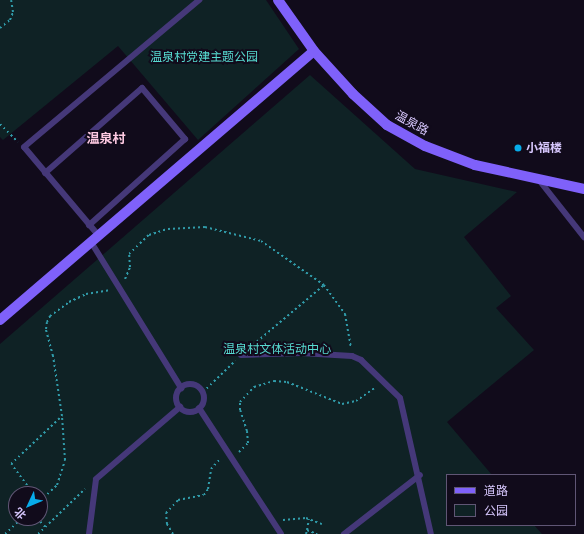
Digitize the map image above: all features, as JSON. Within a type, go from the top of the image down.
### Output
[{"type":"street","name":"温泉路","points":[[278,0],[314,51],[353,94],[388,125],[425,146],[475,165],[584,189]]},
{"type":"street","points":[[0,320],[314,51]]},
{"type":"lane","points":[[181,388],[120,286],[95,239],[89,224],[24,147],[199,0]]},
{"type":"lane","points":[[45,173],[142,88],[185,139],[89,224]]},
{"type":"lane","points":[[539,179],[584,237]]},
{"type":"lane","points":[[241,355],[301,353],[352,356],[361,360],[400,398],[420,475],[423,505],[431,534]]},
{"type":"lane","points":[[193,384],[203,392],[204,401],[199,408],[190,411],[180,407],[177,396],[181,388],[193,384]]},
{"type":"lane","points":[[89,534],[96,479],[180,407]]},
{"type":"lane","points":[[199,408],[281,534]]},
{"type":"lane","points":[[344,534],[420,475]]},
{"type":"path","points":[[0,28],[10,20],[13,12],[11,0]]},
{"type":"path","points":[[0,124],[24,147]]},
{"type":"path","points":[[48,493],[57,485],[65,460],[62,416],[53,356],[46,329],[47,322],[50,316],[69,302],[86,294],[108,292],[120,286],[130,267],[130,254],[149,235],[168,229],[205,227],[261,241],[324,285],[345,314],[352,356]]},
{"type":"path","points":[[203,392],[241,355],[324,285]]},
{"type":"path","points":[[174,534],[166,518],[166,513],[170,506],[178,500],[204,496],[208,489],[211,469],[248,443],[247,430],[240,410],[240,402],[254,387],[274,381],[287,382],[342,404],[366,395],[383,381]]},
{"type":"path","points":[[28,486],[11,464],[62,416]]},
{"type":"path","points":[[38,534],[96,479]]},
{"type":"path","points":[[274,523],[292,517],[309,519],[322,524]]},
{"type":"path","points":[[306,534],[309,519]]},
{"type":"path","points":[[5,534],[14,526]]},
{"type":"path","points":[[307,530],[317,534]]},
{"type":"green space","name":"温泉村党建主题公园","points":[[0,0],[266,0],[299,49],[198,140],[118,46],[3,140],[0,137]]},
{"type":"green space","name":"温泉村文体活动中心","points":[[310,75],[415,169],[517,192],[464,237],[511,296],[496,308],[534,350],[447,422],[491,474],[446,474],[446,526],[535,526],[542,534],[0,534],[0,344]]},
{"type":"place","name":"小福楼","points":[[518,148]]},
{"type":"district","name":"温泉村","points":[[106,138]]}]
